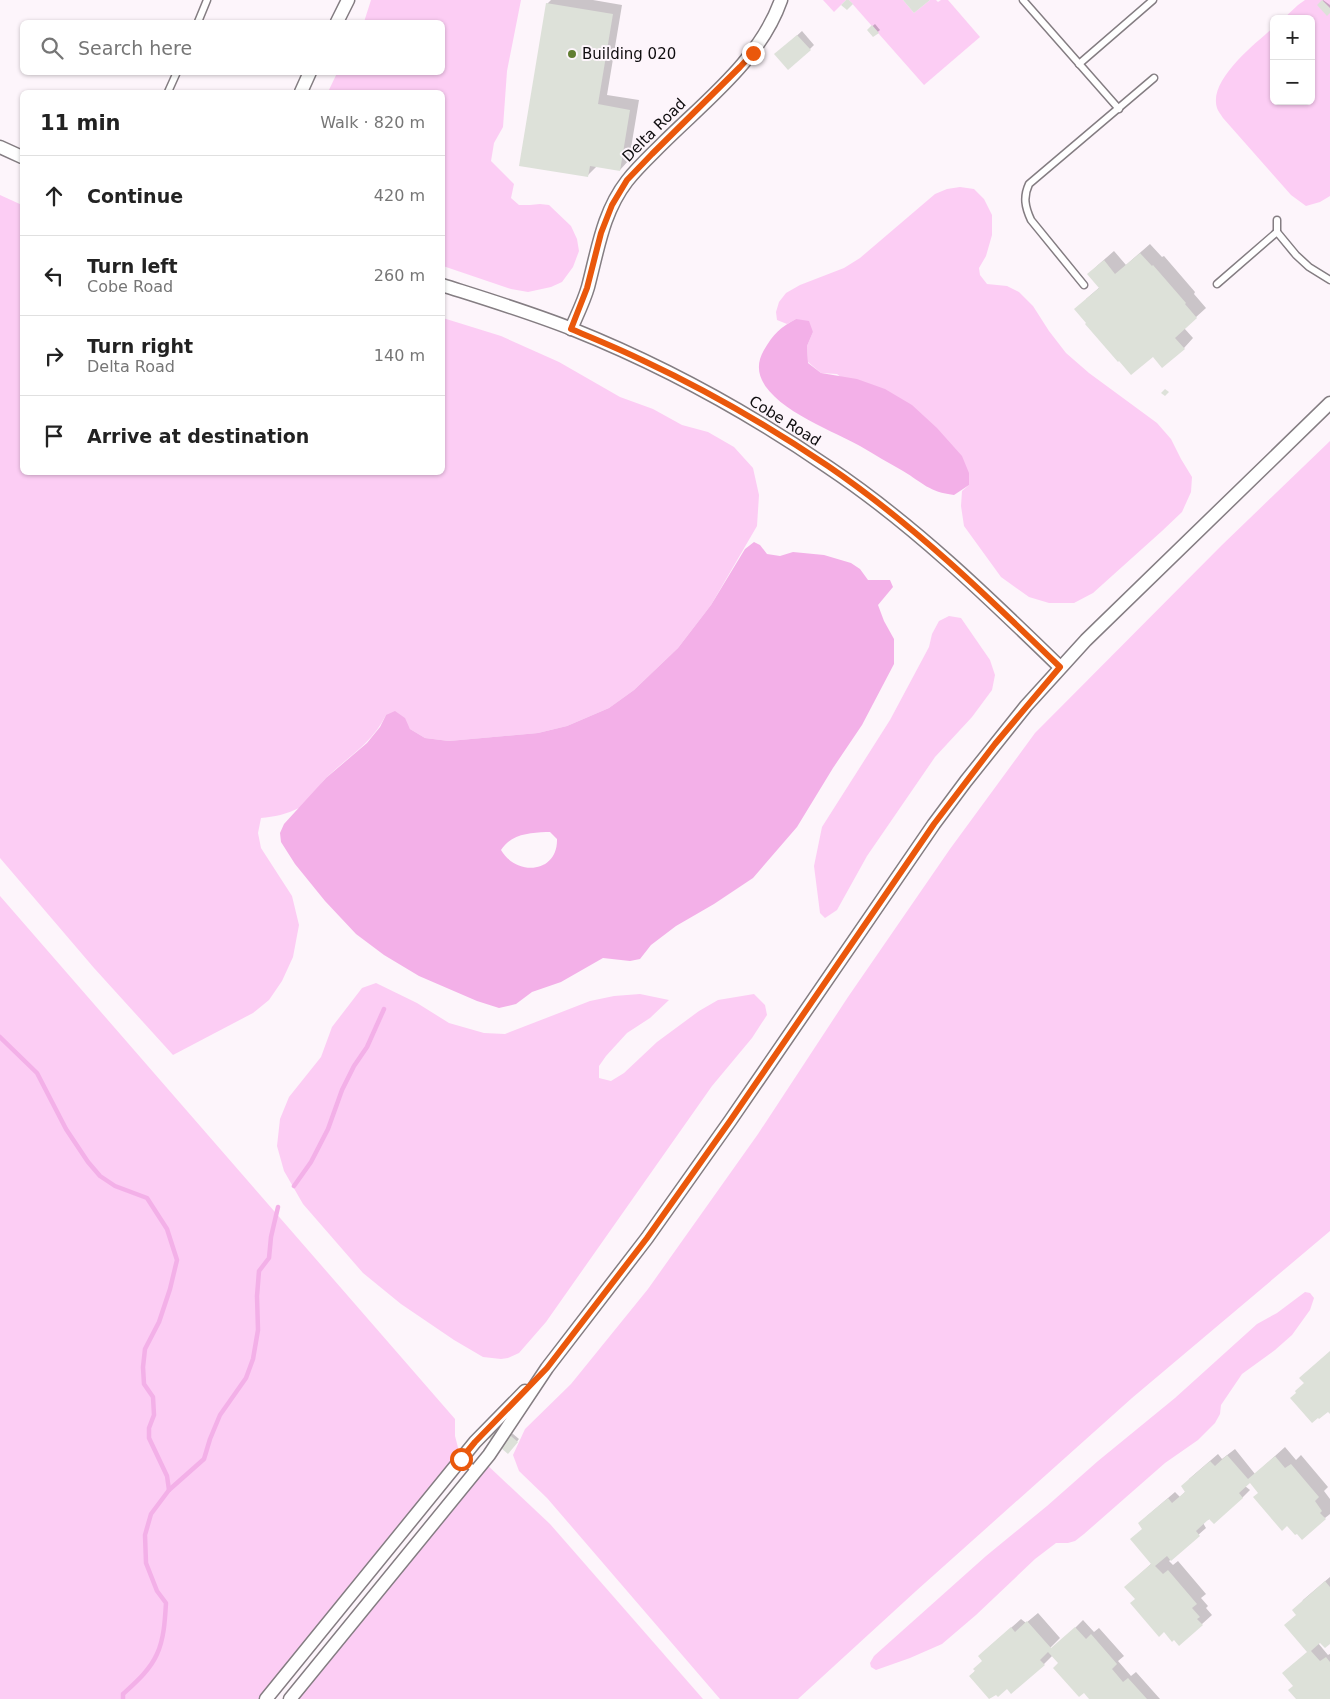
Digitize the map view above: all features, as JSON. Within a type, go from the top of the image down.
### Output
[{"type":"street","points":[[338,20],[348,0]]},
{"type":"street","name":"Delta Road","points":[[571,329],[587,288],[601,233],[612,205],[627,180],[753,53],[766,34],[781,0]]},
{"type":"street","points":[[302,90],[309,75]]},
{"type":"street","points":[[0,147],[20,156]]},
{"type":"street","name":"Cobe Road","points":[[445,286],[571,329],[644,361],[759,422],[829,467],[882,506],[942,555],[1060,667]]},
{"type":"street","points":[[290,1699],[489,1454],[547,1368],[653,1230],[940,817],[995,744],[1060,667],[1086,640],[1330,403]]},
{"type":"street","points":[[266,1699],[475,1442],[547,1368]]},
{"type":"lane","points":[[199,20],[207,0]]},
{"type":"lane","points":[[1023,0],[1119,109]]},
{"type":"lane","points":[[1079,64],[1153,0]]},
{"type":"lane","points":[[169,90],[176,75]]},
{"type":"lane","points":[[1084,285],[1031,220],[1026,210],[1025,192],[1029,184],[1154,78]]},
{"type":"lane","points":[[1277,220],[1277,232],[1296,255],[1330,280]]},
{"type":"lane","points":[[1217,284],[1277,232]]},
{"type":"lane","points":[[461,1459],[476,1471]]},
{"type":"shaded area","points":[[371,0],[521,0],[507,71],[503,127],[494,143],[491,161],[514,184],[511,198],[519,205],[549,205],[571,226],[577,239],[579,251],[573,267],[562,282],[551,287],[528,292],[511,289],[445,267],[445,90],[329,90],[336,75],[445,75],[445,20],[365,20]]},
{"type":"shaded area","points":[[823,0],[846,0],[834,12]]},
{"type":"shaded area","points":[[849,0],[903,0],[914,13],[930,0],[938,2],[948,0],[980,37],[924,85]]},
{"type":"shaded area","points":[[1305,0],[1330,0],[1330,196],[1320,202],[1306,206],[1291,195],[1223,118],[1217,108],[1216,97],[1226,74],[1246,52],[1270,31],[1270,105],[1315,105],[1315,15],[1287,15]]},
{"type":"shaded area","points":[[960,187],[974,189],[984,199],[992,215],[992,235],[986,256],[979,268],[980,275],[987,284],[1007,286],[1019,292],[1033,306],[1066,353],[1089,373],[1157,423],[1171,439],[1192,477],[1191,492],[1182,512],[1093,593],[1074,603],[1049,603],[1029,597],[1001,577],[964,526],[961,506],[962,491],[969,485],[837,374],[821,373],[808,362],[807,346],[813,332],[796,319],[787,324],[777,320],[776,312],[779,302],[786,293],[800,285],[844,268],[860,258],[935,194],[947,189]]},
{"type":"shaded area","points":[[0,195],[20,204],[20,475],[445,475],[445,319],[501,336],[559,362],[620,397],[653,409],[682,425],[708,432],[734,447],[753,468],[759,495],[757,526],[711,605],[678,648],[634,690],[609,708],[567,726],[538,733],[449,741],[425,738],[410,729],[404,718],[386,715],[366,743],[325,779],[303,805],[285,814],[261,818],[258,833],[261,848],[292,896],[299,925],[293,957],[282,981],[269,1000],[253,1013],[173,1055],[94,968],[0,858]]},
{"type":"shaded area","points":[[796,319],[809,321],[813,332],[807,346],[808,363],[821,373],[857,379],[885,389],[912,405],[937,428],[962,456],[969,473],[969,485],[954,495],[938,492],[860,446],[809,421],[774,397],[763,382],[759,367],[764,350],[774,335]]},
{"type":"shaded area","points":[[1330,441],[1330,1231],[1132,1398],[798,1699],[720,1699],[547,1498],[519,1471],[513,1455],[525,1429],[571,1384],[648,1289],[758,1134],[848,997],[950,849],[1035,733],[1222,545]]},
{"type":"shaded area","points":[[754,542],[760,545],[767,554],[780,556],[793,552],[824,555],[851,563],[860,569],[868,580],[890,580],[893,587],[878,605],[894,639],[894,664],[862,725],[797,827],[753,878],[676,926],[651,945],[640,959],[630,961],[603,958],[561,982],[532,992],[516,1004],[499,1008],[477,1001],[419,976],[384,955],[356,934],[325,901],[295,864],[281,842],[280,833],[284,824],[326,778],[367,743],[380,727],[386,715],[395,711],[405,718],[410,729],[425,738],[449,741],[538,733],[567,726],[609,708],[634,690],[678,648],[711,605],[745,549]],"holes":[[[550,832],[557,839],[556,850],[551,859],[544,865],[526,867],[517,864],[508,859],[501,850],[510,841],[521,835]]]},
{"type":"shaded area","points":[[949,616],[961,618],[990,660],[995,675],[992,690],[972,717],[935,757],[867,856],[837,910],[825,918],[820,913],[814,866],[822,827],[890,720],[929,647],[932,634],[939,621]]},
{"type":"shaded area","points":[[0,896],[455,1419],[455,1436],[461,1459],[266,1699],[0,1699]]},
{"type":"shaded area","points":[[376,983],[417,1003],[449,1023],[484,1033],[505,1034],[590,1001],[614,996],[640,994],[669,1000],[650,1018],[627,1033],[606,1056],[599,1066],[599,1078],[611,1081],[624,1073],[657,1042],[699,1011],[718,1000],[754,994],[765,1005],[767,1015],[752,1038],[712,1086],[546,1322],[519,1353],[508,1358],[483,1357],[454,1340],[401,1304],[363,1273],[303,1204],[284,1171],[277,1146],[280,1119],[289,1097],[321,1057],[332,1027],[362,988]]},
{"type":"shaded area","points":[[1305,1292],[1310,1293],[1314,1298],[1310,1310],[1292,1335],[1242,1374],[1221,1405],[1220,1414],[1215,1423],[1198,1440],[1165,1463],[1075,1541],[1056,1543],[1035,1559],[976,1615],[942,1644],[876,1670],[871,1667],[870,1663],[874,1656],[986,1556],[1175,1398],[1257,1324],[1277,1313]]},
{"type":"shaded area","points":[[483,1461],[550,1524],[703,1699],[290,1699]]},
{"type":"building","points":[[846,0],[853,4],[847,10],[841,5]]},
{"type":"building","points":[[903,0],[930,0],[914,13]]},
{"type":"building","points":[[1322,0],[1330,8],[1330,13],[1327,16],[1317,5]]},
{"type":"building","name":"Building 020","points":[[546,3],[613,14],[598,104],[630,110],[620,171],[590,166],[588,177],[519,166]]},
{"type":"building","points":[[872,25],[879,33],[873,37],[867,30]]},
{"type":"building","points":[[797,35],[811,50],[788,70],[774,54]]},
{"type":"building","points":[[1140,253],[1153,265],[1197,318],[1175,338],[1185,349],[1162,368],[1153,357],[1131,375],[1074,309],[1099,288],[1087,274],[1104,260],[1115,274]]},
{"type":"building","points":[[1165,389],[1169,392],[1165,396],[1161,393]]},
{"type":"building","points":[[1330,1351],[1330,1414],[1328,1412],[1312,1423],[1290,1398],[1304,1383],[1299,1378]]},
{"type":"building","points":[[497,1424],[518,1442],[508,1454],[487,1436]]},
{"type":"building","points":[[1227,1455],[1248,1479],[1275,1456],[1285,1468],[1291,1464],[1319,1497],[1315,1501],[1322,1511],[1320,1513],[1326,1519],[1302,1540],[1287,1526],[1282,1531],[1253,1497],[1258,1493],[1250,1483],[1239,1493],[1243,1498],[1214,1524],[1209,1519],[1196,1531],[1200,1536],[1171,1561],[1167,1556],[1155,1566],[1163,1574],[1168,1570],[1197,1604],[1192,1608],[1200,1617],[1197,1619],[1203,1625],[1179,1646],[1174,1640],[1172,1642],[1164,1632],[1159,1637],[1130,1603],[1135,1599],[1124,1587],[1151,1564],[1130,1539],[1142,1529],[1138,1523],[1168,1498],[1172,1503],[1185,1492],[1181,1486],[1210,1461],[1215,1466]]},
{"type":"building","points":[[1325,1581],[1330,1587],[1330,1644],[1325,1648],[1320,1643],[1311,1651],[1320,1661],[1326,1657],[1330,1662],[1330,1699],[1296,1699],[1288,1690],[1293,1686],[1282,1673],[1307,1652],[1284,1625],[1296,1615],[1292,1610]]},
{"type":"building","points":[[1027,1621],[1051,1648],[1075,1627],[1086,1639],[1091,1634],[1117,1664],[1112,1669],[1123,1682],[1128,1678],[1147,1699],[1089,1699],[1084,1693],[1079,1697],[1053,1668],[1058,1663],[1048,1652],[1040,1660],[1045,1665],[1011,1694],[1007,1689],[998,1697],[996,1695],[989,1699],[969,1676],[975,1671],[973,1669],[982,1661],[978,1656],[1011,1627],[1015,1632]]},
{"type":"waterway","points":[[294,1186],[311,1162],[328,1129],[342,1090],[354,1066],[367,1047],[384,1009]]},
{"type":"waterway","points":[[0,1037],[37,1073],[66,1129],[88,1162],[100,1176],[115,1186],[147,1198],[167,1229],[177,1260],[159,1322],[145,1349],[143,1367],[144,1384],[153,1397],[154,1415],[149,1428],[149,1438],[167,1476],[169,1490]]},
{"type":"waterway","points":[[123,1699],[123,1694],[142,1676],[154,1660],[164,1629],[166,1603],[157,1591],[146,1563],[145,1535],[151,1514],[169,1490],[204,1459],[220,1415],[246,1378],[253,1359],[258,1330],[257,1296],[259,1271],[269,1258],[271,1237],[278,1207]]},
{"type":"place","name":"Building 020","points":[[572,54]]},
{"type":"route","points":[[461,1459],[475,1442],[547,1368],[647,1238],[730,1121],[934,824],[995,744],[1060,667],[998,606],[942,555],[882,506],[829,467],[759,422],[696,387],[644,361],[571,329],[587,288],[601,233],[612,205],[627,180],[753,53]]}]
